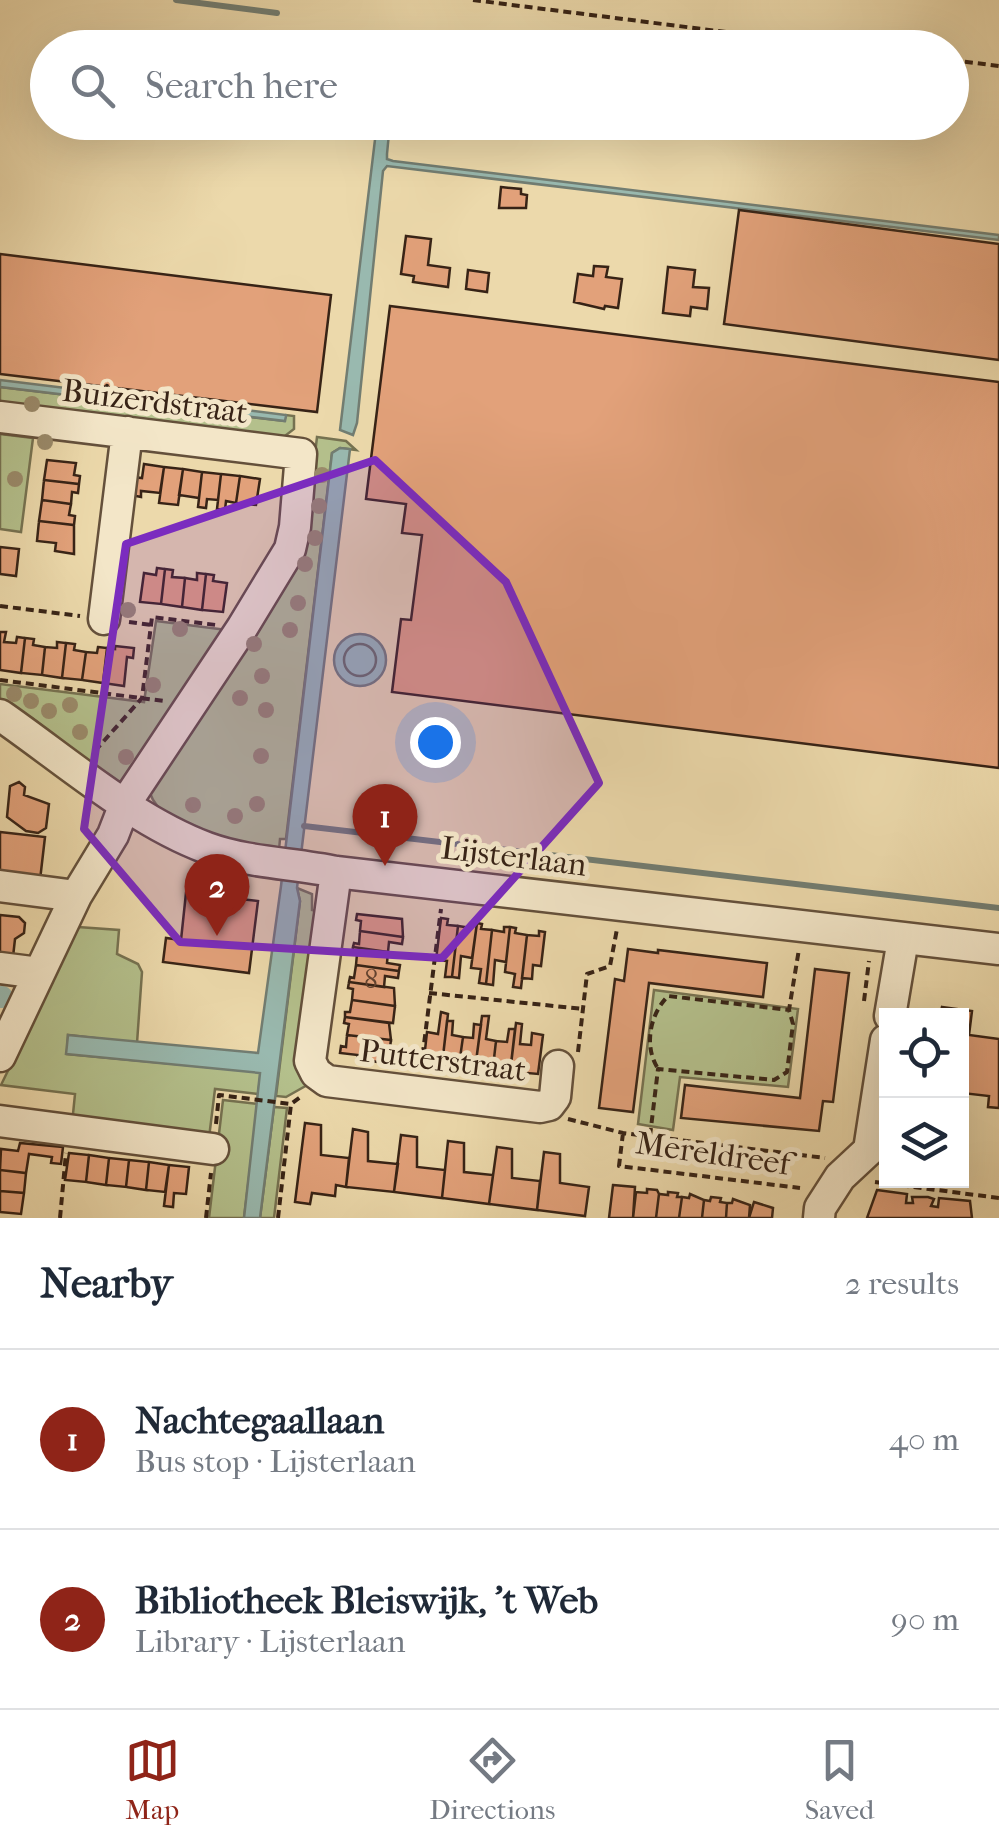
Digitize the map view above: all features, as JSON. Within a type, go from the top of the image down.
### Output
[{"type":"street","name":"Buizerdstraat","points":[[0,417],[301,454],[290,549],[242,628]]},
{"type":"street","points":[[104,619],[127,432]]},
{"type":"street","points":[[0,1056],[124,804],[242,628]]},
{"type":"street","name":"Lijsterlaan","points":[[0,715],[124,804],[165,830],[210,849],[307,867],[999,949]]},
{"type":"street","name":"Putterstraat","points":[[307,867],[310,1061],[316,1073],[328,1082],[540,1107],[549,1105],[567,1065]]},
{"type":"street","points":[[0,886],[76,896]]},
{"type":"street","points":[[891,1008],[902,939]]},
{"type":"street","points":[[0,968],[39,973]]},
{"type":"street","points":[[837,1187],[869,1150],[879,1085]]},
{"type":"street","points":[[0,1121],[213,1149]]},
{"type":"path","points":[[473,0],[710,30]]},
{"type":"path","points":[[969,62],[999,66]]},
{"type":"path","points":[[0,606],[152,625]]},
{"type":"path","points":[[79,769],[142,698],[152,618],[242,628]]},
{"type":"path","points":[[0,680],[192,705]]},
{"type":"path","points":[[418,1093],[444,884]]},
{"type":"path","points":[[567,1065],[588,974],[610,966],[622,904]]},
{"type":"path","points":[[658,1068],[774,1080],[787,1072],[793,1024],[789,1010],[802,926]]},
{"type":"path","points":[[429,993],[583,1009]]},
{"type":"path","points":[[650,1136],[658,1068],[649,1054],[654,1010],[668,996],[789,1010]]},
{"type":"path","points":[[254,1099],[291,1104],[314,1088]]},
{"type":"path","points":[[278,1218],[291,1104]]},
{"type":"path","name":"Mereldreef","points":[[549,1105],[562,1117],[624,1134],[650,1136],[837,1187]]},
{"type":"path","points":[[60,1218],[68,1130]]},
{"type":"path","name":"Mereldreef","points":[[624,1134],[619,1166],[837,1187]]},
{"type":"path","points":[[837,1187],[999,1198]]},
{"type":"highlighted area","points":[[375,460],[506,582],[599,783],[442,958],[180,942],[84,829],[126,544]]},
{"type":"green space","points":[[0,387],[284,421],[286,415],[294,416],[294,429],[281,439],[0,408]]},
{"type":"green space","points":[[0,434],[33,438],[21,532],[0,529]]},
{"type":"green space","points":[[317,437],[346,441],[356,450],[340,448],[332,453],[286,839],[280,839],[279,850],[223,839],[183,825],[154,802],[148,786],[306,530]]},
{"type":"green space","points":[[156,621],[227,630],[123,781],[114,782],[32,718],[0,700],[0,684],[144,702]]},
{"type":"green space","points":[[297,888],[312,894],[312,910],[321,912],[309,1084],[286,1097],[276,1096],[300,901]]},
{"type":"green space","points":[[78,927],[119,930],[117,954],[138,964],[142,972],[137,1043],[68,1035],[67,1054],[261,1072],[258,1094],[215,1089],[208,1146],[72,1124],[75,1094],[1,1085]]},
{"type":"green space","points":[[654,990],[798,1009],[788,1087],[680,1077],[673,1130],[638,1124]]},
{"type":"green space","points":[[223,1100],[258,1104],[244,1218],[209,1218]]},
{"type":"green space","points":[[274,1107],[287,1108],[274,1218],[260,1218]]},
{"type":"water","points":[[375,140],[389,140],[387,159],[393,161],[999,235],[999,240],[387,166],[383,171],[357,423],[353,435],[340,430]]},
{"type":"water","points":[[0,380],[286,416],[285,421],[0,387]]},
{"type":"water","points":[[340,448],[350,449],[297,888],[300,901],[260,1218],[244,1218],[260,1073],[66,1054],[68,1035],[258,1053],[332,453]]},
{"type":"water","points":[[360,634],[378,642],[386,660],[378,678],[360,686],[342,678],[334,660],[342,642]]},
{"type":"building","points":[[501,187],[521,189],[521,194],[527,195],[526,208],[499,208]]},
{"type":"building","points":[[739,210],[999,244],[999,360],[724,324]]},
{"type":"building","points":[[406,236],[431,239],[428,265],[450,268],[448,287],[413,282],[414,276],[401,274]]},
{"type":"building","points":[[0,254],[331,295],[317,412],[0,374]]},
{"type":"building","points":[[594,266],[608,267],[606,277],[622,279],[618,308],[574,302],[578,274],[593,276]]},
{"type":"building","points":[[668,267],[695,270],[693,287],[709,288],[707,309],[691,307],[690,316],[663,313]]},
{"type":"building","points":[[468,270],[489,273],[487,292],[466,289]]},
{"type":"building","points":[[390,306],[999,382],[999,768],[392,692],[401,619],[411,620],[422,535],[402,533],[406,504],[366,499]]},
{"type":"building","points":[[47,460],[76,463],[74,475],[80,476],[79,484],[44,480]]},
{"type":"building","points":[[144,464],[164,467],[160,493],[141,491],[141,497],[131,495],[133,477],[142,478]]},
{"type":"building","points":[[164,467],[183,469],[178,505],[159,503]]},
{"type":"building","points":[[183,469],[202,472],[199,498],[179,495]]},
{"type":"building","points":[[202,472],[221,474],[218,500],[207,499],[206,508],[198,507]]},
{"type":"building","points":[[221,474],[240,476],[236,503],[226,501],[225,510],[217,509]]},
{"type":"building","points":[[240,476],[260,479],[256,505],[236,503]]},
{"type":"building","points":[[44,480],[79,484],[78,493],[72,492],[71,504],[42,500]]},
{"type":"building","points":[[42,500],[71,504],[69,515],[75,516],[74,525],[39,521]]},
{"type":"building","points":[[39,521],[74,525],[74,554],[55,551],[56,543],[37,541]]},
{"type":"building","points":[[0,547],[19,549],[16,576],[0,574]]},
{"type":"building","points":[[157,568],[165,569],[161,604],[140,602],[144,573],[156,575]]},
{"type":"building","points":[[165,569],[173,570],[172,577],[185,578],[182,607],[161,604]]},
{"type":"building","points":[[197,573],[206,574],[202,610],[182,607],[185,578],[197,580]]},
{"type":"building","points":[[206,574],[214,575],[213,581],[227,583],[223,612],[202,610]]},
{"type":"building","points":[[0,632],[6,632],[4,642],[16,643],[17,637],[25,638],[21,673],[0,670]]},
{"type":"building","points":[[25,638],[34,639],[33,645],[45,647],[42,675],[21,673]]},
{"type":"building","points":[[57,642],[66,643],[62,678],[42,675],[45,647],[57,648]]},
{"type":"building","points":[[66,643],[75,644],[74,650],[86,652],[82,680],[62,678]]},
{"type":"building","points":[[98,647],[107,648],[103,683],[82,680],[86,652],[97,653]]},
{"type":"building","points":[[107,648],[134,648],[133,658],[127,657],[124,686],[103,683]]},
{"type":"building","points":[[19,782],[25,787],[24,795],[49,804],[46,828],[38,833],[26,831],[7,817],[10,786]]},
{"type":"building","points":[[0,832],[45,837],[40,880],[0,875]]},
{"type":"building","points":[[186,893],[258,901],[249,973],[163,962],[166,938],[181,940]]},
{"type":"building","points":[[357,914],[402,919],[403,937],[360,931]]},
{"type":"building","points":[[0,915],[19,917],[25,923],[24,933],[15,939],[13,957],[0,955]]},
{"type":"building","points":[[441,918],[448,919],[447,925],[458,926],[452,977],[445,977],[447,961],[436,960]]},
{"type":"building","points":[[471,923],[477,923],[472,958],[461,956],[459,978],[452,977],[458,926],[471,928]]},
{"type":"building","points":[[477,923],[482,924],[481,929],[492,930],[486,984],[479,983],[481,969],[471,968]]},
{"type":"building","points":[[504,927],[510,927],[506,962],[495,960],[493,985],[486,984],[492,930],[504,932]]},
{"type":"building","points":[[510,927],[516,928],[515,933],[527,935],[521,988],[513,987],[515,974],[505,972]]},
{"type":"building","points":[[360,931],[403,937],[402,944],[389,942],[388,952],[353,947],[354,943],[359,944]]},
{"type":"building","points":[[539,931],[545,932],[541,966],[533,965],[532,979],[522,978],[527,935],[539,936]]},
{"type":"building","points":[[353,947],[388,952],[387,963],[400,965],[399,971],[356,965]]},
{"type":"building","points":[[628,949],[767,963],[763,997],[649,983],[633,1112],[599,1108],[615,979],[624,981]]},
{"type":"building","points":[[356,965],[399,971],[398,978],[385,976],[384,987],[349,982],[350,977],[354,978]]},
{"type":"building","points":[[815,969],[849,973],[833,1102],[823,1101],[819,1131],[681,1118],[685,1085],[800,1098]]},
{"type":"building","points":[[349,982],[394,988],[395,1006],[352,1000]]},
{"type":"building","points":[[352,1000],[395,1006],[393,1023],[345,1017]]},
{"type":"building","points":[[441,1012],[448,1014],[442,1065],[430,1063],[429,1068],[423,1068],[427,1032],[438,1034]]},
{"type":"building","points":[[482,1016],[489,1016],[486,1039],[496,1041],[492,1076],[486,1075],[487,1070],[475,1069]]},
{"type":"building","points":[[345,1017],[389,1023],[391,1040],[347,1035],[349,1024],[344,1023]]},
{"type":"building","points":[[447,1021],[453,1021],[452,1035],[463,1037],[458,1072],[453,1072],[454,1066],[442,1065]]},
{"type":"building","points":[[516,1023],[522,1024],[520,1044],[531,1045],[532,1033],[543,1035],[538,1074],[528,1073],[527,1080],[510,1073]]},
{"type":"building","points":[[474,1024],[481,1025],[475,1069],[458,1072],[463,1037],[473,1038]]},
{"type":"building","points":[[509,1029],[515,1029],[510,1073],[492,1076],[496,1041],[507,1042]]},
{"type":"building","points":[[347,1035],[391,1040],[390,1047],[386,1047],[385,1063],[340,1053],[341,1046],[346,1047]]},
{"type":"building","points":[[969,1035],[999,1039],[999,1108],[988,1107],[989,1096],[969,1094]]},
{"type":"building","points":[[305,1123],[321,1125],[321,1155],[349,1158],[346,1187],[336,1185],[335,1196],[312,1193],[310,1204],[295,1202]]},
{"type":"building","points":[[353,1129],[368,1132],[368,1161],[398,1164],[394,1192],[346,1187]]},
{"type":"building","points":[[401,1135],[417,1137],[417,1167],[445,1170],[442,1198],[394,1192]]},
{"type":"building","points":[[448,1141],[464,1143],[464,1172],[493,1175],[489,1204],[442,1198]]},
{"type":"building","points":[[20,1143],[63,1147],[61,1164],[51,1163],[52,1157],[29,1154],[26,1173],[0,1170],[1,1149],[18,1151]]},
{"type":"building","points":[[497,1147],[512,1149],[512,1178],[540,1181],[537,1210],[489,1204]]},
{"type":"building","points":[[544,1152],[560,1154],[560,1183],[589,1187],[585,1216],[537,1210]]},
{"type":"building","points":[[69,1153],[89,1155],[86,1182],[65,1180]]},
{"type":"building","points":[[89,1155],[109,1158],[106,1185],[86,1182]]},
{"type":"building","points":[[109,1158],[129,1160],[126,1187],[106,1185]]},
{"type":"building","points":[[129,1160],[149,1162],[146,1190],[126,1187]]},
{"type":"building","points":[[149,1162],[169,1165],[165,1192],[146,1190]]},
{"type":"building","points":[[169,1165],[189,1167],[186,1194],[174,1193],[173,1207],[164,1206]]},
{"type":"building","points":[[0,1170],[26,1173],[24,1193],[0,1191]]},
{"type":"building","points":[[613,1185],[635,1187],[633,1218],[609,1218]]},
{"type":"building","points":[[647,1189],[659,1194],[656,1218],[633,1218],[636,1192],[647,1193]]},
{"type":"building","points":[[877,1190],[907,1194],[906,1203],[913,1203],[912,1197],[928,1197],[934,1199],[931,1206],[938,1207],[939,1198],[970,1201],[972,1218],[867,1218]]},
{"type":"building","points":[[0,1191],[24,1193],[21,1214],[0,1212]]},
{"type":"building","points":[[668,1192],[682,1197],[679,1218],[656,1218],[659,1194]]},
{"type":"building","points":[[690,1194],[704,1200],[702,1218],[679,1218],[682,1197],[689,1198]]},
{"type":"building","points":[[711,1197],[727,1203],[726,1218],[702,1218],[704,1200],[710,1201]]},
{"type":"building","points":[[733,1199],[750,1205],[749,1218],[726,1218],[727,1203]]},
{"type":"building","points":[[754,1202],[773,1208],[772,1218],[749,1218]]},
{"type":"waterway","points":[[176,0],[277,13]]},
{"type":"waterway","points":[[304,826],[999,908]]},
{"type":"place","name":"Nachtegaallaan","points":[[385,866]]},
{"type":"place","name":"Bibliotheek Bleiswijk, 't Web","points":[[217,936]]}]
